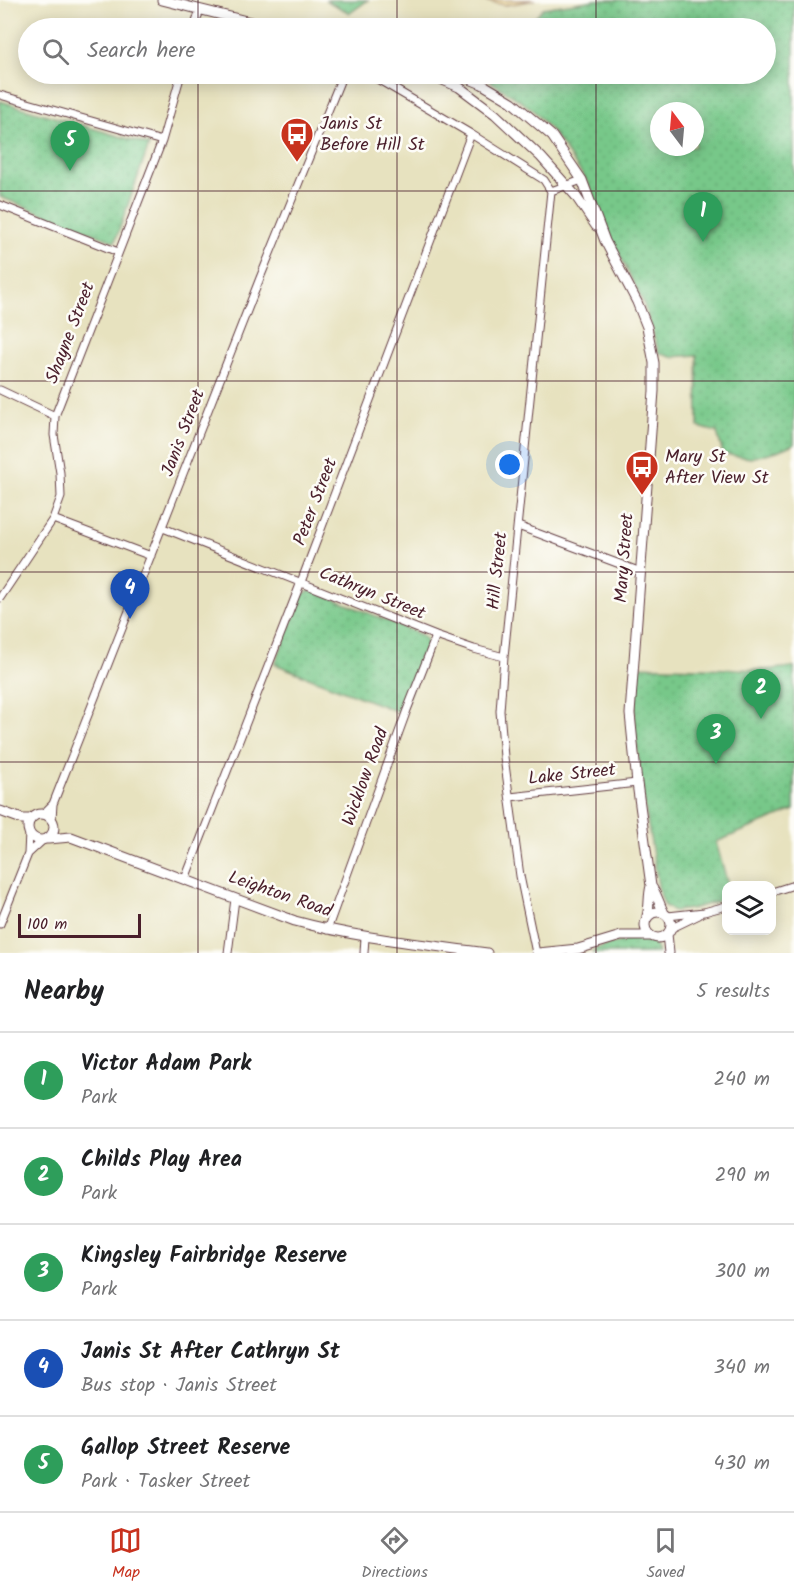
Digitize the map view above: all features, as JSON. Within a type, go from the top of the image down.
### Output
[{"type":"street","points":[[162,0],[233,18]]},
{"type":"street","points":[[197,18],[200,10]]},
{"type":"street","name":"Shayne Street","points":[[0,598],[53,519],[61,497],[54,416],[162,141],[178,84]]},
{"type":"street","name":"Janis Street","points":[[50,819],[53,804],[339,84]]},
{"type":"street","points":[[386,84],[544,180],[551,191],[582,180]]},
{"type":"street","name":"Mary Street","points":[[452,84],[495,114],[541,157],[575,195],[605,241],[641,311],[650,341],[654,363],[654,391],[630,714],[636,783],[651,886],[645,929],[667,953]]},
{"type":"street","name":"Mary Street","points":[[482,84],[519,108],[552,136],[582,180],[605,241]]},
{"type":"street","points":[[0,95],[162,141]]},
{"type":"street","name":"Peter Street","points":[[185,879],[302,582],[471,134]]},
{"type":"street","name":"Hill Street","points":[[537,953],[520,876],[500,711],[551,191]]},
{"type":"street","points":[[0,205],[118,252]]},
{"type":"street","points":[[0,390],[54,416]]},
{"type":"street","points":[[53,519],[151,556]]},
{"type":"street","points":[[518,526],[641,572]]},
{"type":"street","name":"Cathryn Street","points":[[163,528],[436,636],[504,657]]},
{"type":"street","name":"Wicklow Road","points":[[327,930],[436,636]]},
{"type":"street","name":"Lake Street","points":[[510,797],[636,783]]},
{"type":"street","points":[[0,811],[27,825],[35,839],[45,840]]},
{"type":"street","points":[[0,924],[28,854],[27,825],[38,814],[50,819],[53,832],[28,854]]},
{"type":"street","name":"Leighton Road","points":[[50,819],[72,837],[295,921],[365,937],[487,953]]},
{"type":"street","name":"Leighton Road","points":[[45,840],[72,837]]},
{"type":"street","points":[[776,890],[794,885]]},
{"type":"street","name":"Mary Street","points":[[651,886],[658,904],[671,922],[667,953]]},
{"type":"street","points":[[228,953],[235,899]]},
{"type":"street","points":[[537,953],[579,951],[621,936],[654,912],[666,915],[704,912],[722,907]]},
{"type":"street","points":[[621,936],[662,938],[704,912]]},
{"type":"street","points":[[364,953],[365,937]]},
{"type":"green space","points":[[325,0],[368,0],[350,13]]},
{"type":"green space","points":[[595,0],[794,0],[794,444],[751,458],[723,454],[717,432],[698,427],[697,355],[671,357],[659,353],[643,302],[602,219],[587,181],[553,133],[532,109],[494,84],[776,84],[776,18],[534,18],[543,8]]},
{"type":"green space","points":[[0,101],[149,145],[115,242],[0,197]]},
{"type":"green space","points":[[315,591],[422,635],[426,639],[427,650],[401,713],[275,664],[301,596]]},
{"type":"green space","points":[[637,666],[763,670],[794,667],[794,810],[716,842],[727,881],[722,881],[722,900],[691,909],[674,911],[665,907],[659,891],[643,796],[635,733]]},
{"type":"green space","points":[[636,937],[650,940],[658,953],[593,953],[595,949]]},
{"type":"sand","points":[[479,0],[535,0],[506,5]]},
{"type":"place","name":"Janis St Before Hill St","points":[[297,163]]},
{"type":"place","name":"Gallop Street Reserve","points":[[70,171]]},
{"type":"place","name":"Victor Adam Park","points":[[703,242]]},
{"type":"place","name":"Mary St After View St","points":[[642,496]]},
{"type":"place","name":"Janis St After Cathryn St","points":[[130,619]]},
{"type":"place","name":"Childs Play Area","points":[[761,719]]},
{"type":"place","name":"Kingsley Fairbridge Reserve","points":[[716,764]]}]
